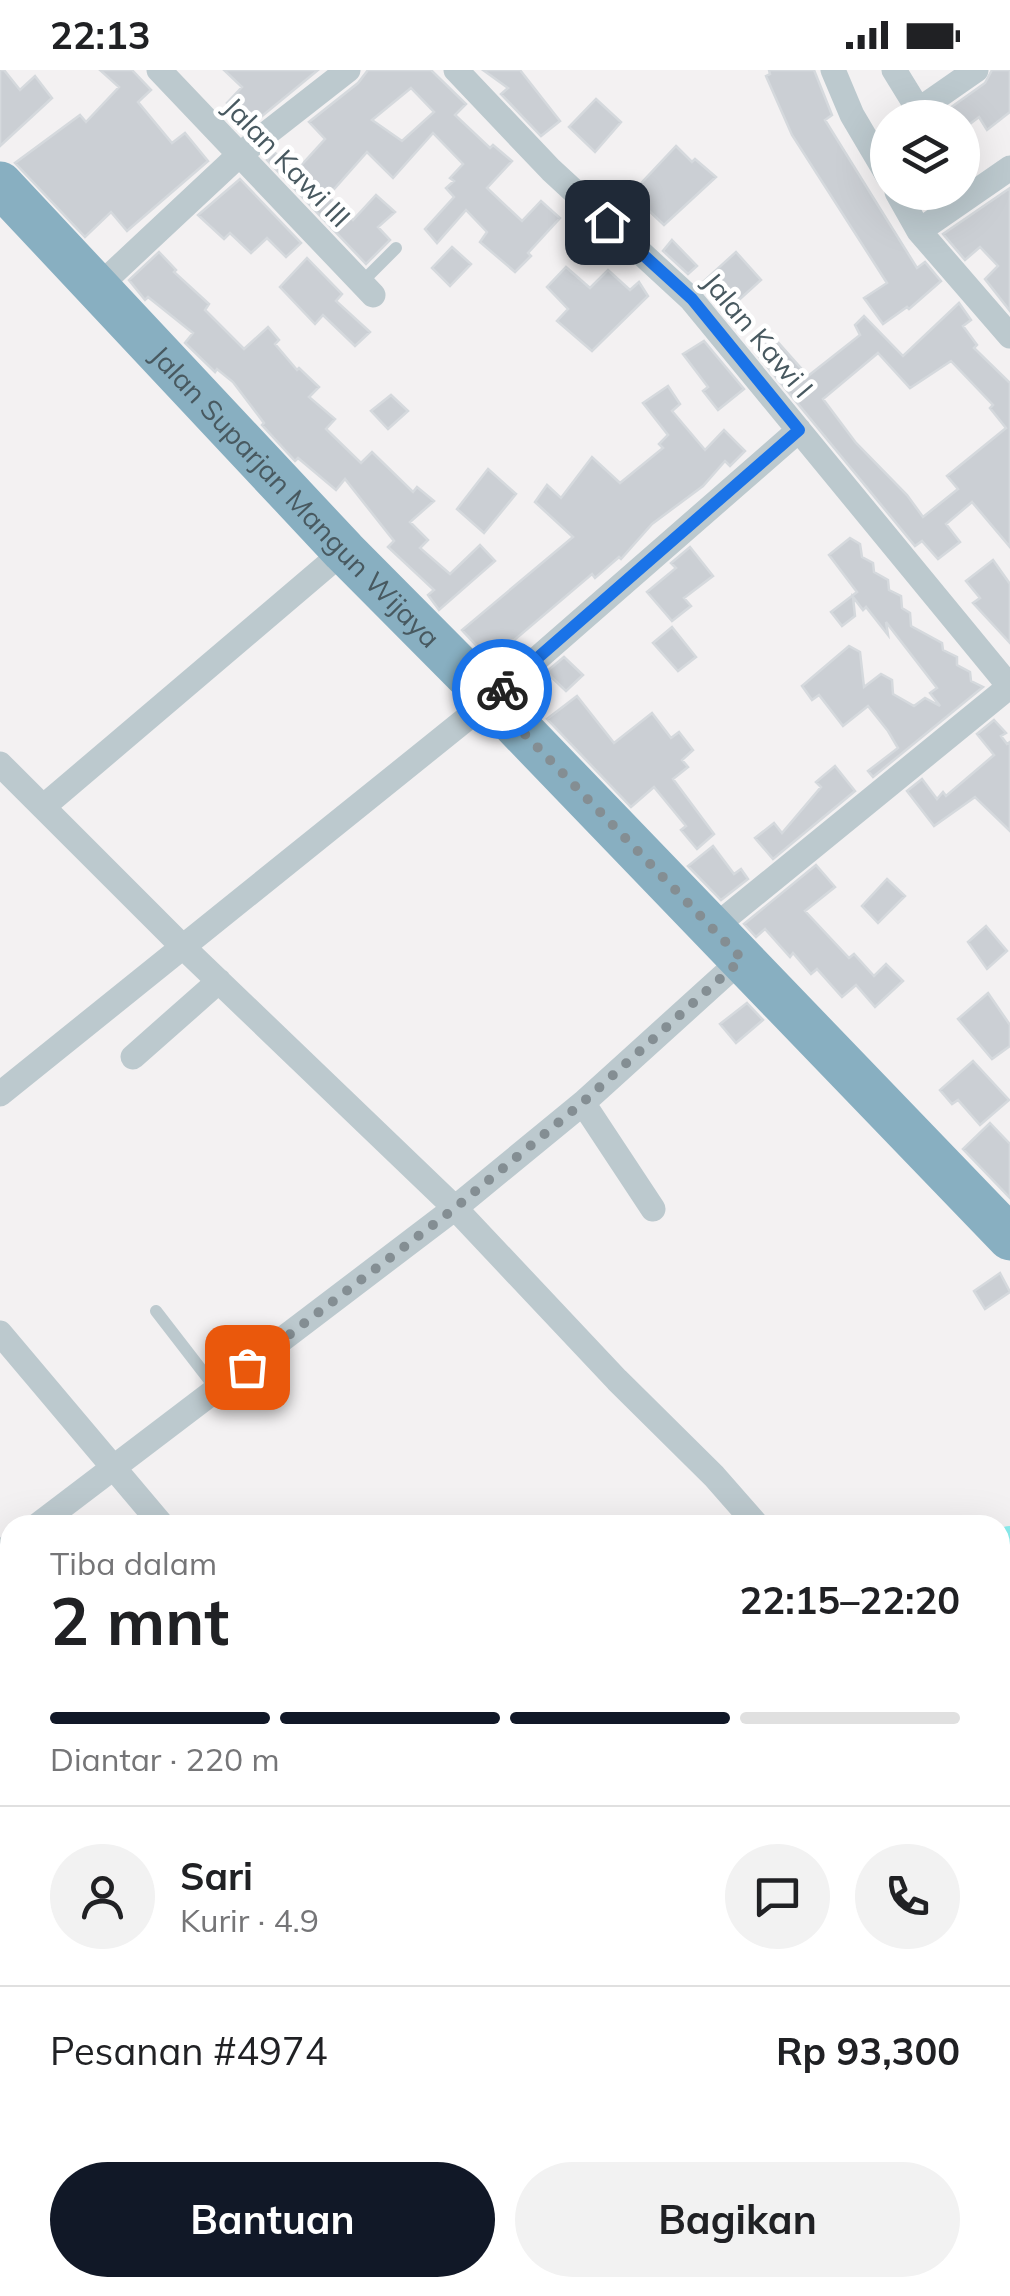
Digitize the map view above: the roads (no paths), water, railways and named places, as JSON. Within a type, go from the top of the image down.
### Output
[{"type":"highway","name":"Jalan Suparjan Mangun Wijaya","points":[[0,184],[344,551],[1010,1238]]},
{"type":"street","name":"Jalan Kawi III","points":[[159,70],[367,288]]},
{"type":"street","points":[[98,287],[238,156],[348,70]]},
{"type":"street","name":"Jalan Kawi I","points":[[456,70],[551,170],[692,299],[1010,687]]},
{"type":"street","points":[[833,70],[870,126]]},
{"type":"street","points":[[894,70],[906,100]]},
{"type":"street","points":[[932,100],[976,70]]},
{"type":"street","points":[[919,230],[1010,168]]},
{"type":"street","points":[[907,210],[919,230],[999,301],[1010,336]]},
{"type":"street","points":[[0,1094],[491,699],[799,430]]},
{"type":"street","points":[[43,806],[344,551]]},
{"type":"street","points":[[52,1515],[455,1208],[582,1103],[727,944],[1010,687]]},
{"type":"street","points":[[0,764],[182,946],[455,1208],[748,1515]]},
{"type":"street","points":[[133,1057],[218,980]]},
{"type":"street","points":[[582,1103],[654,1209]]},
{"type":"street","points":[[0,1334],[153,1515]]},
{"type":"lane","points":[[367,288],[396,248]]},
{"type":"lane","points":[[156,1310],[218,1390]]}]
